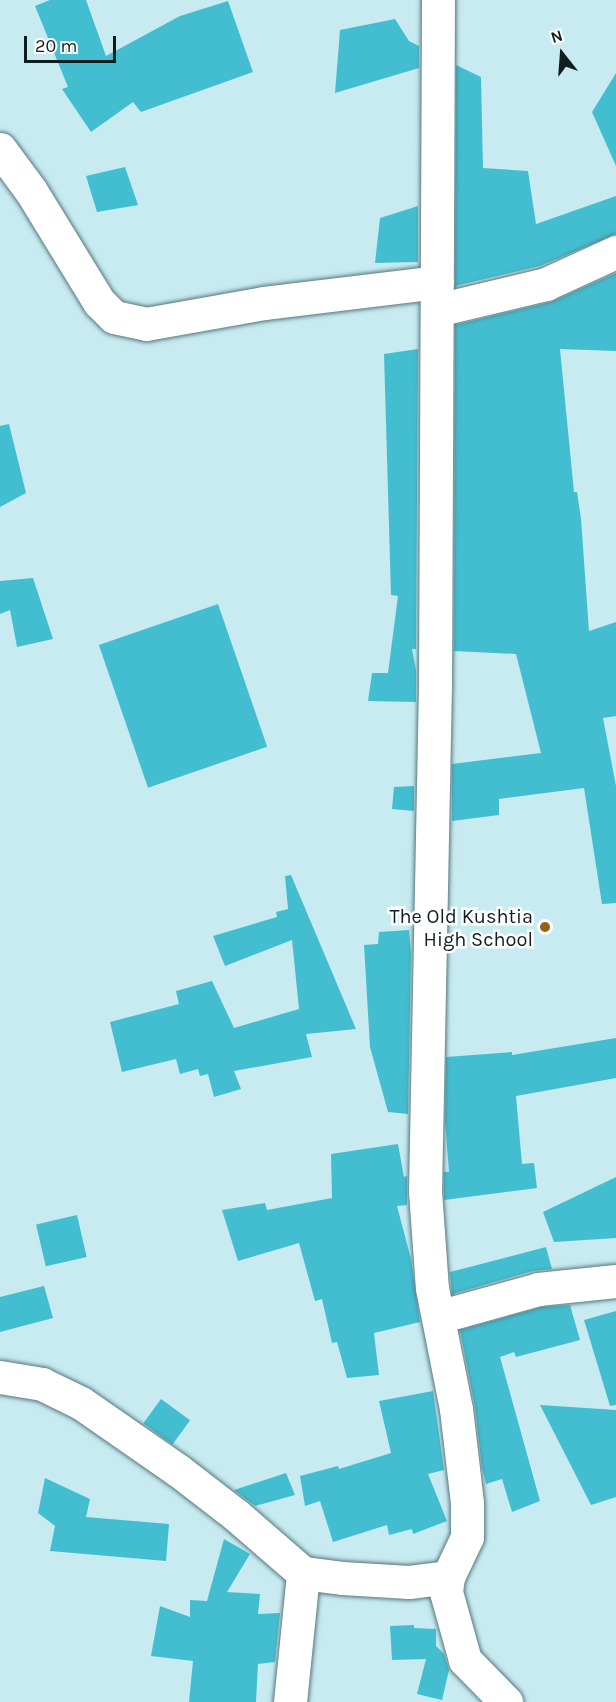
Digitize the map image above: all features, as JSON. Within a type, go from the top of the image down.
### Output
[{"type":"street","points":[[438,0],[435,697],[425,1191],[432,1288],[456,1409],[467,1503],[467,1537],[448,1577],[447,1592],[465,1660],[506,1702]]},
{"type":"street","points":[[0,149],[31,191],[99,302],[114,317],[146,324],[264,303],[437,296],[546,284],[616,252]]},
{"type":"street","points":[[438,1317],[538,1289],[616,1281]]},
{"type":"street","points":[[0,1377],[42,1384],[81,1403],[179,1471],[236,1515],[303,1573],[409,1582],[448,1577]]},
{"type":"street","points":[[290,1702],[303,1573]]},
{"type":"building","points":[[50,0],[86,0],[106,56],[180,16],[228,1],[253,72],[141,112],[133,102],[91,132],[62,89],[68,87],[35,6]]},
{"type":"building","points":[[395,19],[409,41],[419,46],[419,68],[335,93],[340,30]]},
{"type":"building","points":[[456,65],[481,77],[483,168],[528,171],[536,224],[616,196],[616,234],[540,266],[455,286]]},
{"type":"building","points":[[616,73],[616,166],[592,112]]},
{"type":"building","points":[[125,167],[138,205],[97,212],[86,176]]},
{"type":"building","points":[[418,206],[418,262],[375,263],[380,218]]},
{"type":"building","points":[[616,273],[616,351],[560,349],[574,492],[577,492],[581,519],[589,631],[616,622],[616,716],[603,718],[616,786],[616,903],[602,904],[584,788],[499,799],[499,815],[452,821],[452,764],[541,753],[516,654],[454,651],[455,325],[551,302]]},
{"type":"building","points":[[418,349],[416,649],[412,649],[416,670],[416,702],[368,701],[372,673],[388,673],[398,596],[391,595],[384,354]]},
{"type":"building","points":[[9,424],[26,493],[0,507],[0,426]]},
{"type":"building","points":[[33,578],[53,639],[17,647],[10,610],[0,614],[0,581]]},
{"type":"building","points":[[218,604],[267,747],[148,788],[99,645]]},
{"type":"building","points":[[414,786],[414,811],[392,809],[394,787]]},
{"type":"building","points":[[291,875],[356,1029],[306,1034],[312,1057],[234,1071],[241,1089],[214,1097],[208,1074],[200,1076],[198,1069],[180,1074],[176,1059],[122,1072],[110,1022],[179,1004],[176,991],[212,981],[234,1028],[299,1009],[292,940],[225,966],[213,936],[277,917],[276,912],[288,909],[285,876]]},
{"type":"building","points":[[409,930],[411,953],[408,1114],[388,1112],[370,1047],[364,945],[378,944],[379,932]]},
{"type":"building","points":[[616,1038],[616,1078],[516,1096],[522,1164],[534,1163],[537,1188],[444,1200],[444,1172],[449,1172],[445,1121],[446,1057],[512,1052],[512,1055]]},
{"type":"building","points":[[398,1144],[404,1177],[407,1176],[407,1205],[397,1206],[411,1259],[420,1322],[374,1333],[379,1375],[347,1378],[337,1342],[332,1343],[322,1299],[315,1301],[299,1243],[238,1261],[222,1210],[265,1203],[267,1210],[332,1198],[331,1154]]},
{"type":"building","points":[[616,1177],[616,1238],[554,1242],[543,1212]]},
{"type":"building","points":[[77,1215],[87,1257],[46,1266],[36,1224]]},
{"type":"building","points":[[546,1247],[552,1269],[533,1271],[452,1294],[450,1272]]},
{"type":"building","points":[[44,1286],[53,1318],[0,1332],[0,1297]]},
{"type":"building","points":[[570,1305],[580,1340],[516,1357],[514,1352],[500,1357],[540,1501],[512,1512],[502,1479],[486,1484],[475,1407],[460,1330],[542,1307]]},
{"type":"building","points":[[616,1311],[616,1405],[610,1406],[584,1320]]},
{"type":"building","points":[[433,1391],[444,1470],[428,1474],[447,1521],[413,1534],[412,1529],[389,1535],[387,1525],[333,1542],[320,1501],[305,1506],[300,1476],[338,1466],[339,1469],[391,1453],[379,1401]]},
{"type":"building","points":[[161,1399],[190,1420],[172,1444],[143,1423]]},
{"type":"building","points":[[540,1405],[616,1410],[616,1497],[591,1505]]},
{"type":"building","points":[[286,1473],[295,1495],[255,1506],[234,1490]]},
{"type":"building","points":[[45,1478],[90,1499],[86,1517],[169,1524],[166,1561],[50,1551],[55,1526],[38,1513]]},
{"type":"building","points":[[224,1539],[250,1554],[227,1592],[260,1594],[258,1614],[280,1613],[275,1662],[258,1664],[256,1702],[189,1702],[193,1661],[151,1656],[160,1606],[190,1617],[190,1600],[207,1601]]},
{"type":"building","points":[[414,1625],[414,1628],[436,1629],[436,1646],[444,1654],[449,1670],[442,1700],[417,1694],[426,1659],[392,1660],[390,1626]]},
{"type":"place","name":"The Old Kushtia High School","points":[[545,927]]}]
